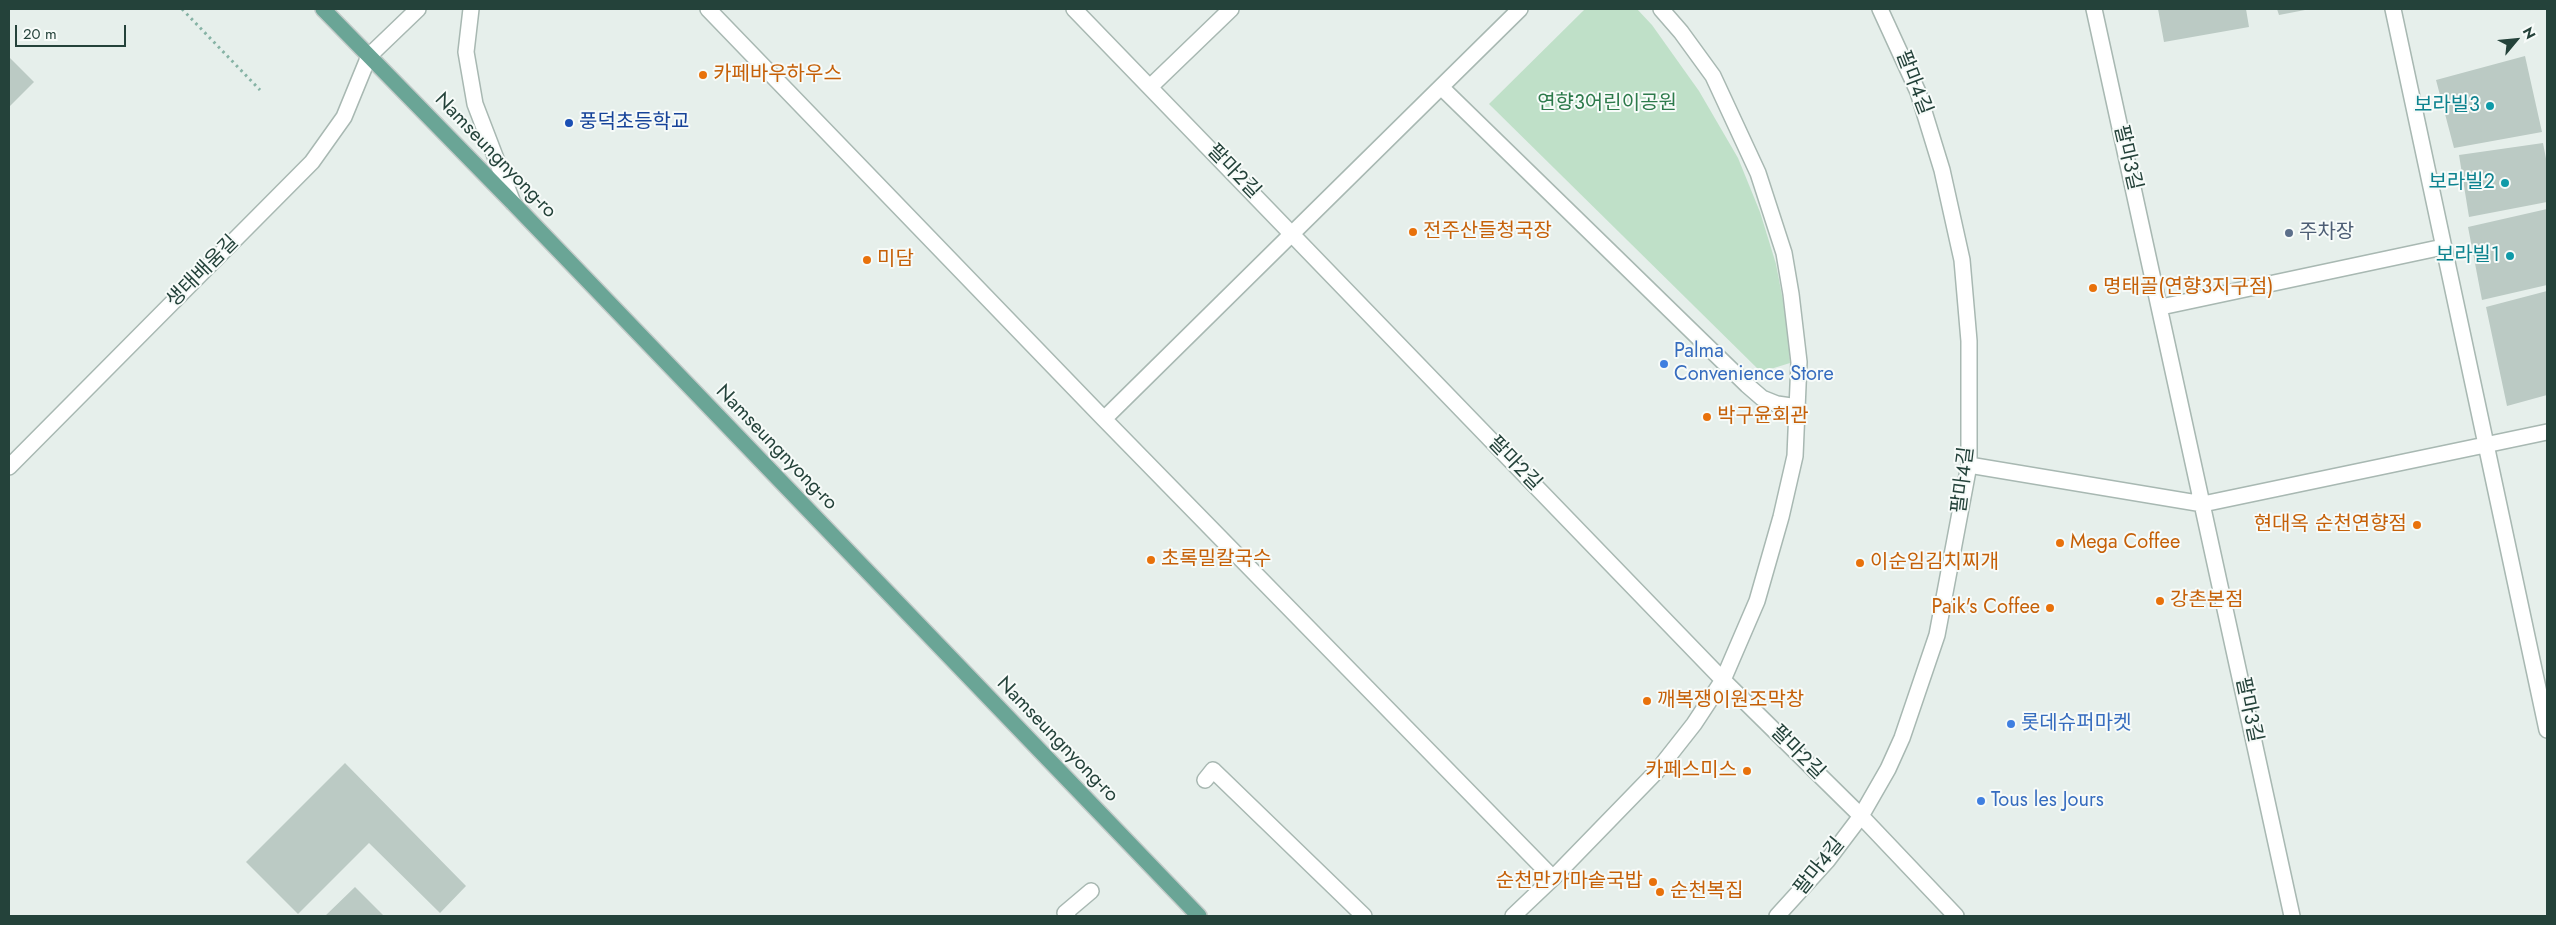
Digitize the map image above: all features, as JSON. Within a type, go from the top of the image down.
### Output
[{"type":"main road","name":"Namseungnyong-ro","points":[[323,9],[513,203],[1199,916]]},
{"type":"street","points":[[369,56],[418,9]]},
{"type":"street","points":[[470,9],[466,52],[475,104],[513,203]]},
{"type":"street","points":[[708,9],[1104,419],[1553,878]]},
{"type":"street","name":"팔마2길","points":[[1074,9],[1723,680],[1861,816],[1956,916]]},
{"type":"street","points":[[1150,87],[1231,9]]},
{"type":"street","points":[[1104,419],[1520,9]]},
{"type":"street","points":[[1513,916],[1553,878],[1662,765],[1694,724],[1723,680],[1757,601],[1781,517],[1795,456],[1799,362],[1784,253],[1758,173],[1713,76],[1681,32],[1661,9]]},
{"type":"street","name":"팔마4길","points":[[1777,916],[1827,861],[1861,816],[1888,769],[1902,738],[1937,635],[1970,465],[1969,341],[1962,260],[1942,170],[1918,92],[1880,9]]},
{"type":"street","name":"팔마3길","points":[[2094,9],[2161,307],[2292,916]]},
{"type":"street","points":[[2392,9],[2547,730]]},
{"type":"street","name":"생태배움길","points":[[9,467],[312,162],[344,117],[369,56]]},
{"type":"street","points":[[1441,87],[1747,385],[1762,398],[1777,404],[1798,407]]},
{"type":"street","points":[[2161,307],[2443,247]]},
{"type":"street","points":[[1970,465],[2203,504],[2547,432]]},
{"type":"street","points":[[1205,780],[1213,770],[1364,916]]},
{"type":"street","points":[[1068,916],[1065,913],[1090,891]]},
{"type":"path","points":[[182,9],[260,90]]},
{"type":"green space","name":"연향3어린이공원","points":[[1585,9],[1637,9],[1652,25],[1699,91],[1738,158],[1760,212],[1776,264],[1788,327],[1790,363],[1761,372],[1489,104]]},
{"type":"building","points":[[2158,9],[2246,9],[2249,27],[2164,42]]},
{"type":"building","points":[[2277,9],[2305,9],[2305,10],[2279,15]]},
{"type":"building","name":"보라빌3","points":[[2525,56],[2542,132],[2454,148],[2436,80]]},
{"type":"building","points":[[9,57],[34,82],[9,107]]},
{"type":"building","name":"보라빌2","points":[[2543,143],[2547,164],[2547,202],[2469,217],[2459,155]]},
{"type":"building","name":"보라빌1","points":[[2547,209],[2547,285],[2482,300],[2468,227]]},
{"type":"building","points":[[2547,291],[2547,395],[2507,406],[2486,307]]},
{"type":"building","points":[[345,763],[466,886],[440,913],[369,843],[298,914],[246,862]]},
{"type":"building","points":[[355,887],[384,916],[325,916]]},
{"type":"place","name":"카페바우하우스","points":[[703,75]]},
{"type":"place","name":"보라빌3","points":[[2490,106]]},
{"type":"place","name":"풍덕초등학교","points":[[569,123]]},
{"type":"place","name":"보라빌2","points":[[2505,183]]},
{"type":"place","name":"전주산들청국장","points":[[1413,232]]},
{"type":"place","name":"주차장","points":[[2289,233]]},
{"type":"place","name":"보라빌1","points":[[2510,256]]},
{"type":"place","name":"미담","points":[[867,260]]},
{"type":"place","name":"명태골(연향3지구점)","points":[[2093,288]]},
{"type":"place","name":"Palma Convenience Store","points":[[1664,364]]},
{"type":"place","name":"박구윤회관","points":[[1707,417]]},
{"type":"place","name":"현대옥 순천연향점","points":[[2417,525]]},
{"type":"place","name":"Mega Coffee","points":[[2060,543]]},
{"type":"place","name":"초록밀칼국수","points":[[1151,560]]},
{"type":"place","name":"이순임김치찌개","points":[[1860,563]]},
{"type":"place","name":"강촌본점","points":[[2160,601]]},
{"type":"place","name":"Paik's Coffee","points":[[2050,608]]},
{"type":"place","name":"깨복쟁이원조막창","points":[[1647,701]]},
{"type":"place","name":"롯데슈퍼마켓","points":[[2011,724]]},
{"type":"place","name":"카페스미스","points":[[1747,771]]},
{"type":"place","name":"Tous les Jours","points":[[1981,801]]},
{"type":"place","name":"순천만가마솥국밥","points":[[1653,882]]},
{"type":"place","name":"순천복집","points":[[1660,892]]}]
